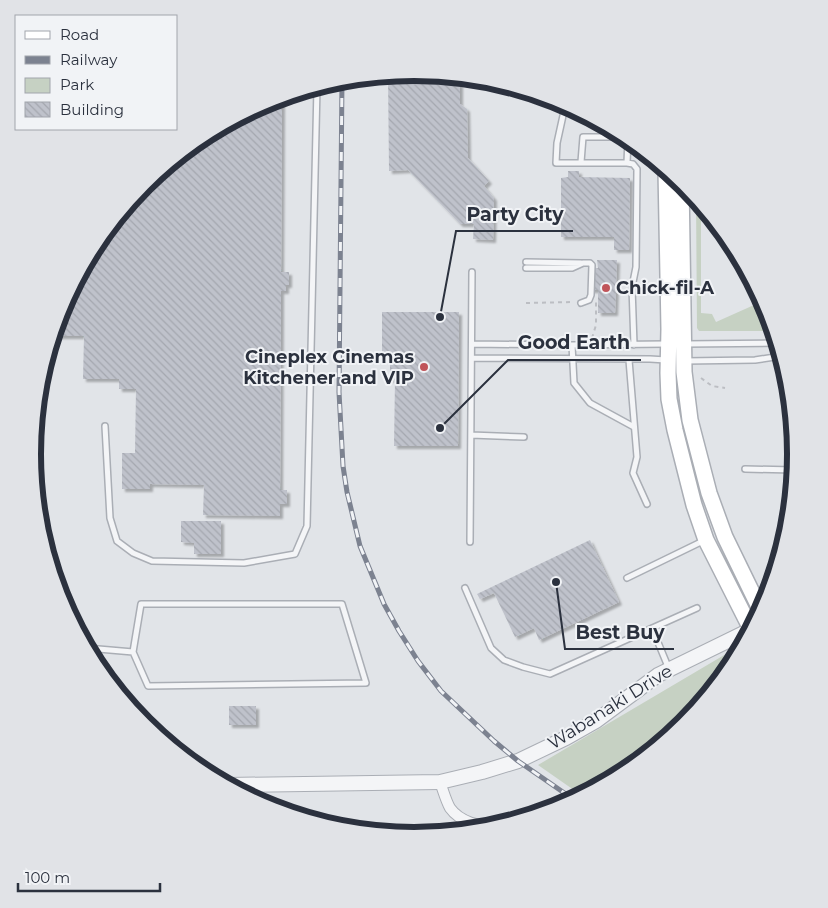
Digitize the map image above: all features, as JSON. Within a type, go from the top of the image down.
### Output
[{"type":"main road","points":[[667,180],[676,344],[684,361],[690,420],[707,484],[725,537],[758,597]]},
{"type":"main road","points":[[681,193],[676,344],[668,360],[669,398],[694,505],[706,540],[747,621]]},
{"type":"street","name":"Wabanaki Drive","points":[[243,785],[440,782],[482,772],[530,756],[566,738],[596,721],[670,669],[739,636]]},
{"type":"street","points":[[440,782],[450,808],[469,823]]},
{"type":"lane","points":[[105,426],[110,518],[117,540],[133,553],[152,561],[244,562],[295,554],[307,526],[317,94]]},
{"type":"lane","points":[[564,113],[557,142],[556,163],[627,163],[633,164],[637,169],[636,267],[632,287],[634,345]]},
{"type":"lane","points":[[580,162],[583,137],[611,138]]},
{"type":"lane","points":[[627,148],[627,163]]},
{"type":"lane","points":[[526,265],[572,268],[584,263],[590,263],[592,265],[591,295],[588,300],[582,303]]},
{"type":"lane","points":[[470,542],[472,272]]},
{"type":"lane","points":[[472,344],[634,345],[770,343]]},
{"type":"lane","points":[[572,345],[574,383],[590,403],[634,427]]},
{"type":"lane","points":[[472,358],[650,359],[684,361],[755,360],[774,357]]},
{"type":"lane","points":[[628,360],[637,457],[633,473],[647,504]]},
{"type":"lane","points":[[471,435],[524,437]]},
{"type":"lane","points":[[745,469],[786,470]]},
{"type":"lane","points":[[627,578],[706,540]]},
{"type":"lane","points":[[465,588],[491,648],[504,660],[550,674],[697,608]]},
{"type":"lane","points":[[141,604],[342,604],[366,683],[148,686],[134,652],[141,604]]},
{"type":"lane","points":[[652,628],[670,669]]},
{"type":"lane","points":[[96,649],[134,652]]},
{"type":"path","points":[[526,303],[596,302],[596,324],[592,338]]},
{"type":"path","points":[[701,378],[712,386],[725,388]]},
{"type":"green space","points":[[696,210],[701,216],[701,313],[712,314],[716,322],[755,305],[766,331],[699,331],[697,328]]},
{"type":"green space","points":[[730,652],[710,681],[678,718],[641,750],[600,777],[574,790],[538,765]]},
{"type":"building","points":[[414,81],[460,84],[460,104],[467,109],[468,158],[489,181],[484,186],[494,198],[493,240],[473,239],[474,224],[460,224],[408,170],[389,171],[388,82]]},
{"type":"building","points":[[282,106],[281,272],[289,272],[289,285],[286,285],[286,291],[281,291],[280,490],[287,490],[287,504],[280,504],[280,516],[203,515],[204,485],[150,484],[150,489],[122,489],[122,453],[135,453],[136,389],[119,389],[119,379],[83,379],[84,336],[60,336],[70,311],[91,268],[118,227],[134,208],[168,174],[207,144],[249,120]]},
{"type":"building","points":[[568,171],[579,171],[579,177],[630,178],[629,250],[614,250],[614,237],[561,237],[561,178],[568,177]]},
{"type":"building","name":"Chick-fil-A","points":[[597,260],[617,260],[615,313],[598,313],[598,290],[588,290],[588,268],[598,268]]},
{"type":"building","name":"Cineplex Cinemas Kitchener and VIP","points":[[382,312],[459,312],[458,446],[394,446],[395,380],[390,380],[390,354],[382,354]]},
{"type":"building","points":[[181,521],[221,521],[221,554],[194,554],[194,543],[181,542]]},
{"type":"building","points":[[590,540],[619,602],[539,640],[534,628],[515,637],[494,593],[480,599],[477,594]]},
{"type":"building","points":[[229,706],[256,706],[256,725],[229,725]]},
{"type":"railway","points":[[342,88],[339,392],[343,466],[360,546],[384,604],[399,631],[418,661],[441,691],[518,761],[566,794]]},
{"type":"place","name":"Chick-fil-A","points":[[606,288]]},
{"type":"place","name":"Party City","points":[[440,317]]},
{"type":"place","name":"Cineplex Cinemas Kitchener and VIP","points":[[424,367]]},
{"type":"place","name":"Good Earth","points":[[440,428]]},
{"type":"place","name":"Best Buy","points":[[556,582]]}]
